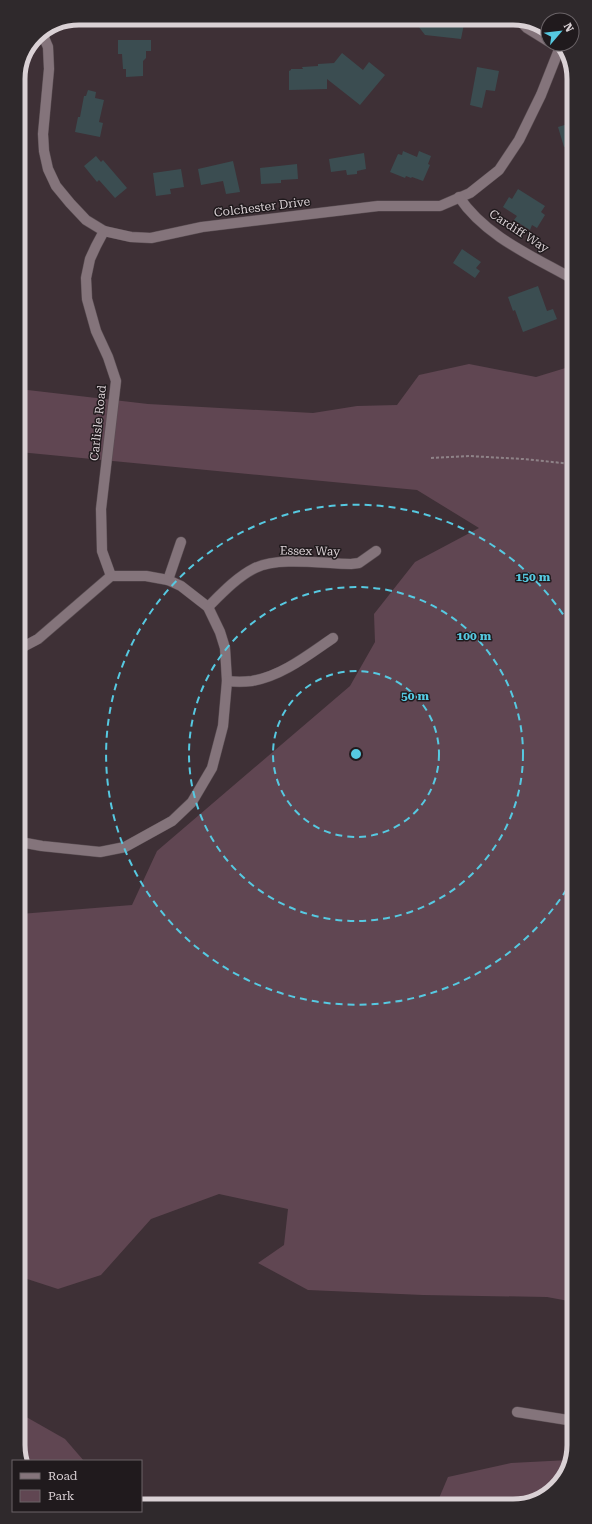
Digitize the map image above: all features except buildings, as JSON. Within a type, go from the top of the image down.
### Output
[{"type":"street","points":[[527,27],[540,36]]},
{"type":"street","name":"Colchester Drive","points":[[44,37],[48,47],[49,69],[43,134],[44,150],[48,169],[56,186],[70,204],[86,220],[104,231],[131,238],[151,238],[202,227],[378,206],[440,206],[459,198],[470,193],[499,170],[510,155],[541,95],[557,52]]},
{"type":"street","name":"Cardiff Way","points":[[459,198],[468,211],[488,230],[567,276]]},
{"type":"street","name":"Carlisle Road","points":[[104,231],[90,259],[86,278],[87,298],[96,332],[108,357],[116,381],[101,509],[102,551],[111,576]]},
{"type":"street","points":[[168,580],[181,542]]},
{"type":"street","name":"Essex Way","points":[[208,607],[232,583],[261,565],[285,562],[351,564],[359,563],[376,552]]},
{"type":"street","points":[[25,646],[38,639],[111,576],[146,576],[168,580],[181,586],[208,607],[220,632],[225,648],[227,681],[223,726],[212,768],[192,802],[172,821],[125,847],[100,852],[25,843]]},
{"type":"street","points":[[227,681],[252,681],[276,673],[290,666],[333,638]]},
{"type":"street","points":[[517,1412],[567,1419]]},
{"type":"path","points":[[431,458],[469,456],[567,463]]},
{"type":"green space","points":[[469,364],[536,377],[567,368],[567,1301],[547,1297],[423,1295],[308,1290],[258,1263],[284,1245],[288,1209],[219,1194],[151,1219],[101,1275],[58,1289],[25,1278],[25,914],[132,905],[157,851],[350,686],[375,642],[374,614],[415,562],[479,528],[417,490],[25,453],[25,390],[148,404],[313,413],[357,406],[397,405],[419,375]]},
{"type":"green space","points":[[25,1416],[65,1439],[83,1460],[27,1460],[25,1445]]},
{"type":"green space","points":[[565,1460],[556,1478],[543,1490],[530,1496],[513,1499],[439,1499],[448,1477],[511,1463]]}]
